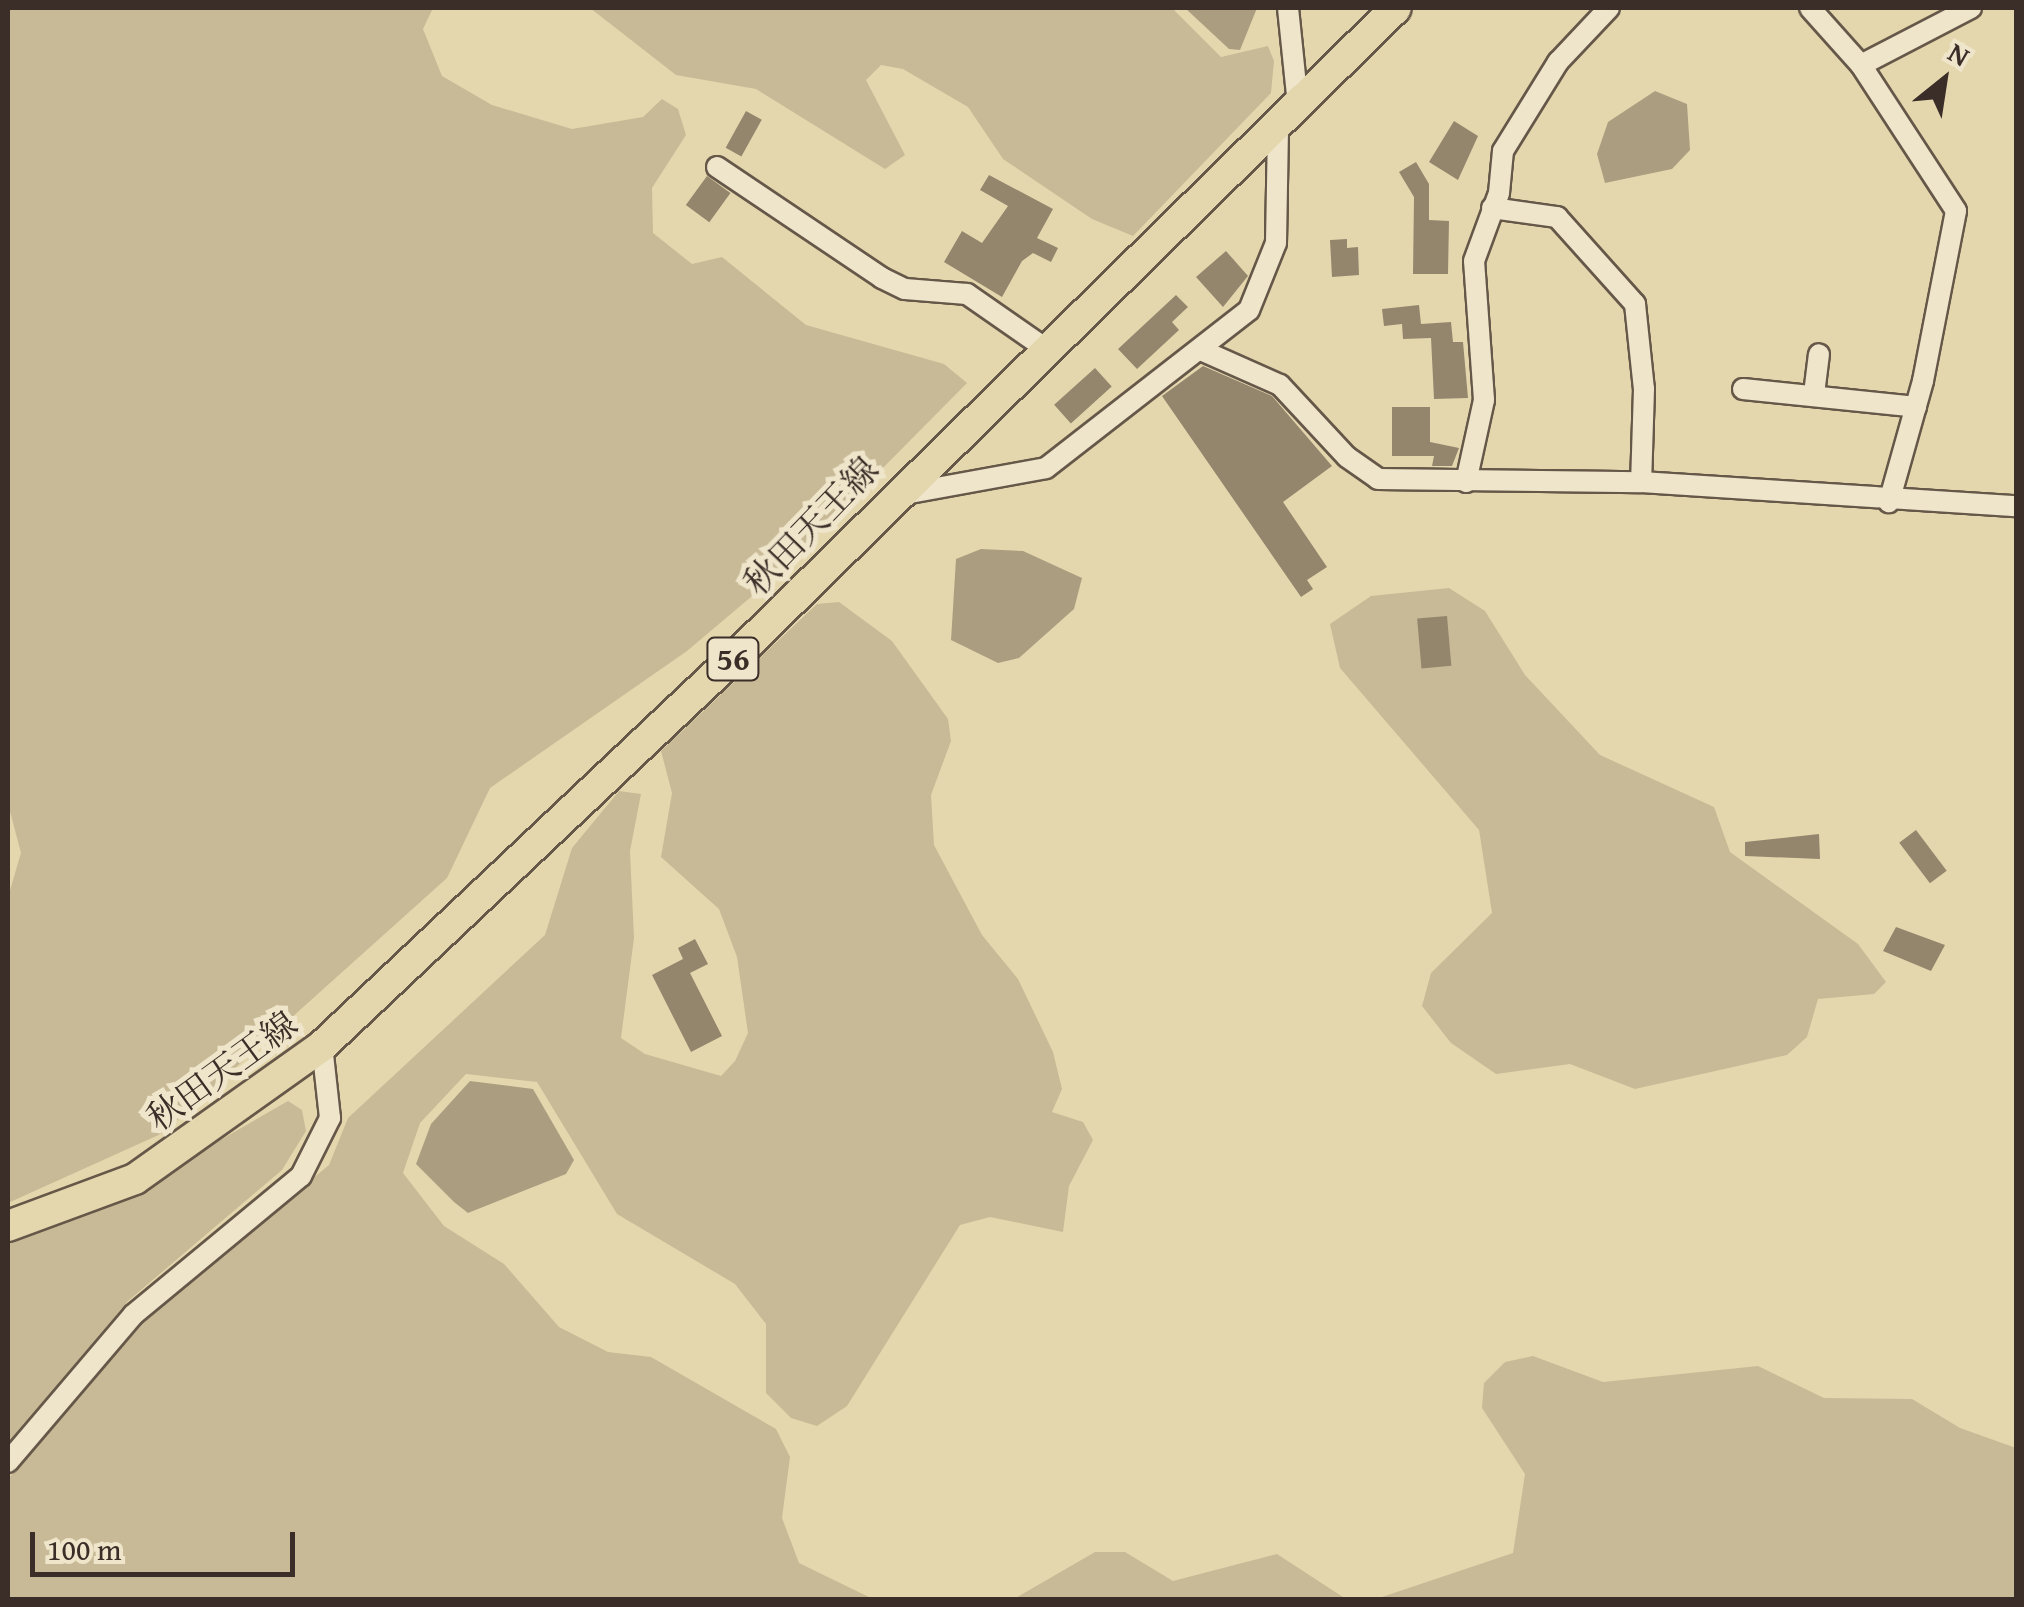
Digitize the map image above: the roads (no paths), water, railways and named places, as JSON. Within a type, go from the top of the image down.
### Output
[{"type":"main road","name":"秋田天王線","points":[[8,1226],[135,1179],[322,1046],[638,750],[891,496],[1396,8]]},
{"type":"street","points":[[891,496],[1046,468],[1249,310],[1270,274],[1288,116],[1288,8]]},
{"type":"street","points":[[1466,482],[1484,400],[1474,261],[1492,208],[1502,151],[1558,62],[1609,8]]},
{"type":"street","points":[[1861,65],[1970,8]]},
{"type":"street","points":[[1820,10],[1951,193],[1956,211],[1916,407],[1889,502]]},
{"type":"street","points":[[717,166],[882,278],[904,290],[967,294],[1046,349]]},
{"type":"street","points":[[1492,208],[1557,218],[1635,304],[1644,389],[1641,482]]},
{"type":"street","points":[[1201,350],[1280,385],[1378,479],[1641,482],[1889,502],[2016,506]]},
{"type":"street","points":[[1814,394],[1819,354]]},
{"type":"street","points":[[1743,389],[1916,407]]},
{"type":"street","points":[[8,1462],[134,1315],[301,1176],[330,1118],[322,1046]]}]
